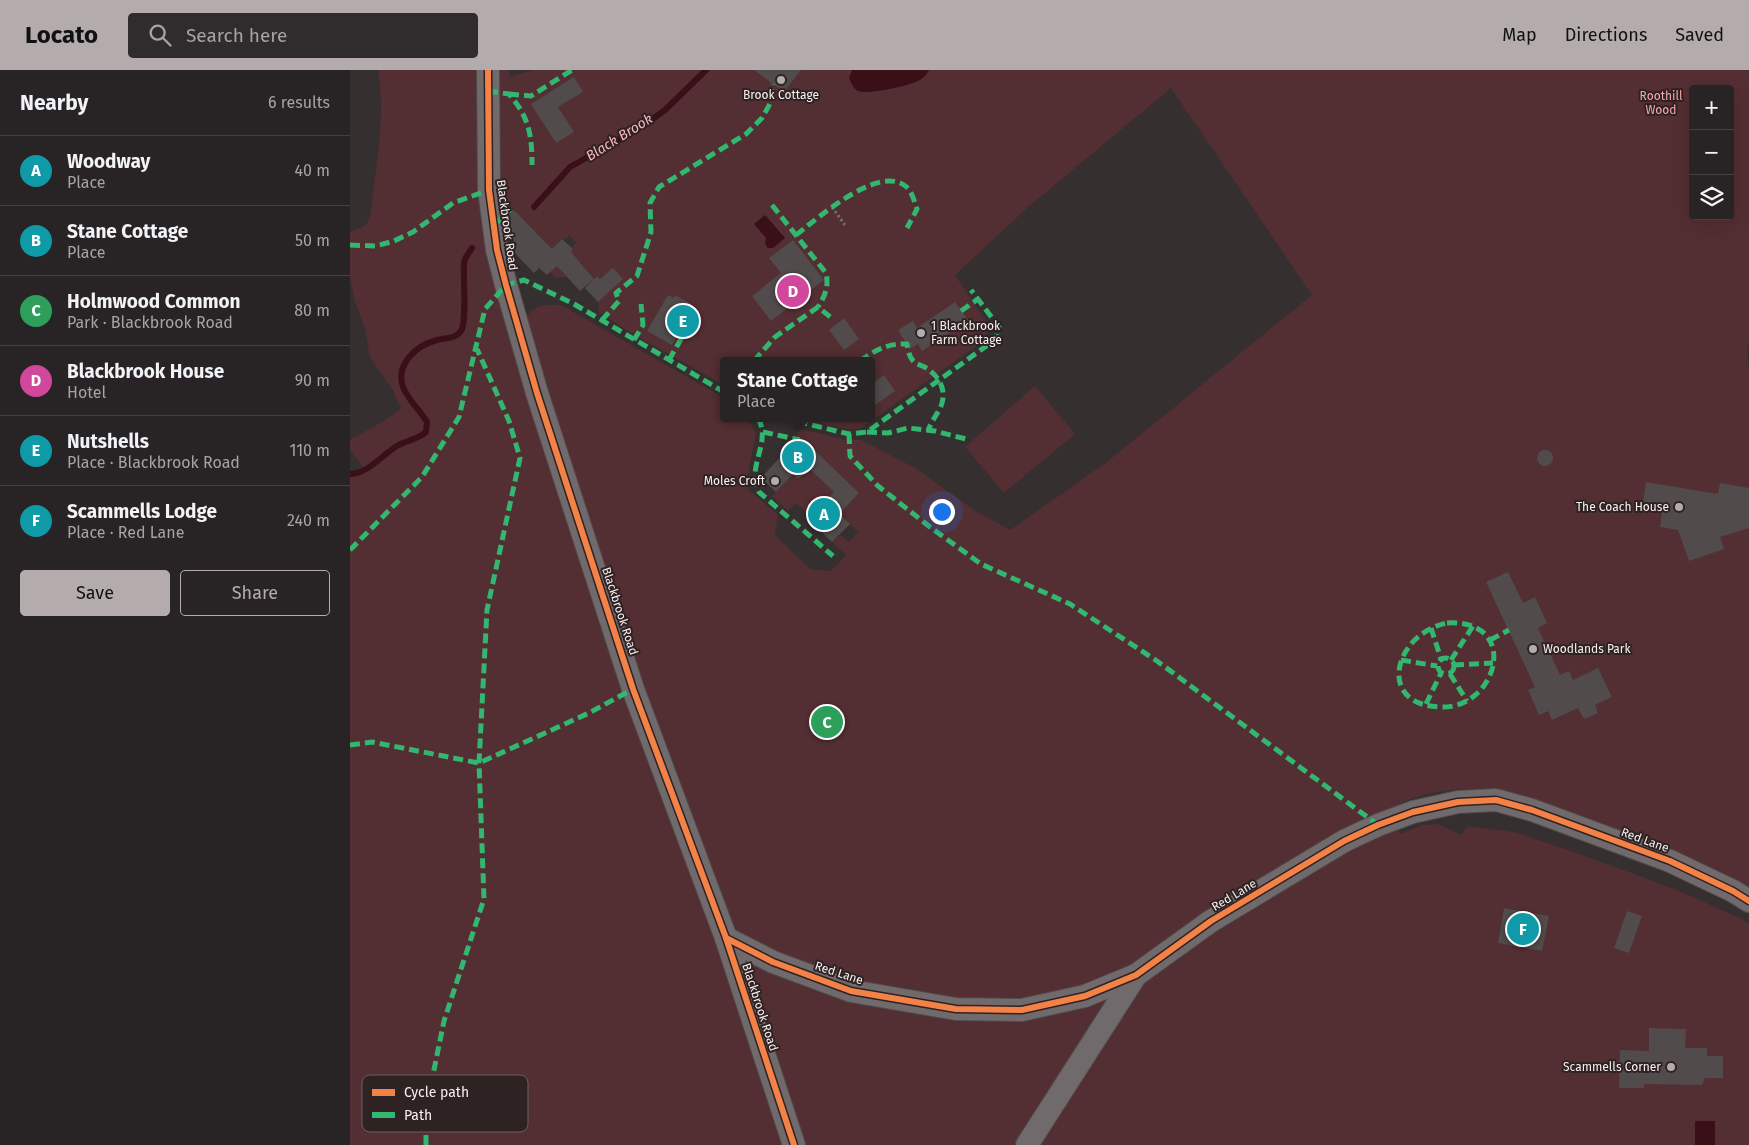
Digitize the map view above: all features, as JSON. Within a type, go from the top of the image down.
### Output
[{"type":"street","name":"Blackbrook Road","points":[[488,70],[489,190],[497,250],[506,285],[537,392],[633,689],[726,938],[794,1145]]},
{"type":"street","name":"Red Lane","points":[[726,938],[773,962],[851,991],[956,1009],[1022,1010],[1085,996],[1136,975],[1211,921],[1344,841],[1378,825],[1413,812],[1458,802],[1496,800],[1532,810],[1670,861],[1733,891],[1749,901]]},
{"type":"street","name":"Red Lane","points":[[1027,1145],[1136,975]]},
{"type":"path","points":[[832,207],[845,225]]},
{"type":"green space","name":"Roothill Wood","points":[[378,70],[509,70],[509,77],[534,70],[1749,70],[1749,345],[1747,346],[1749,371],[1749,891],[1493,790],[1466,789],[1440,791],[1403,802],[1391,808],[1400,834],[1422,825],[1438,824],[1461,835],[1467,827],[1472,827],[1508,831],[1524,835],[1674,889],[1740,918],[1749,924],[1749,1145],[350,1145],[350,474],[365,469],[350,450],[350,440],[401,409],[392,389],[370,357],[365,328],[355,302],[350,277],[350,232],[365,226],[371,211],[381,123]],"holes":[[[1171,88],[1312,295],[1107,462],[1010,530],[974,510],[917,469],[861,440],[845,440],[797,428],[797,435],[792,444],[797,449],[805,441],[819,454],[798,479],[793,474],[772,496],[788,511],[796,503],[811,516],[826,501],[858,532],[849,542],[840,535],[832,542],[846,555],[831,571],[810,569],[775,535],[778,515],[748,489],[748,474],[756,433],[749,422],[720,422],[720,396],[561,305],[537,307],[525,318],[500,215],[510,206],[552,249],[569,235],[576,242],[573,249],[550,272],[556,278],[567,277],[582,265],[594,279],[597,276],[610,290],[598,302],[599,312],[631,333],[720,383],[720,357],[875,357],[875,418],[986,339],[988,324],[955,275],[1027,208]]]},
{"type":"green space","points":[[1035,386],[1075,434],[1004,493],[965,447]]},
{"type":"green space","points":[[817,422],[870,422],[860,429],[846,429]]},
{"type":"shaded area","points":[[852,70],[929,70],[922,79],[913,83],[863,92],[856,90],[851,84],[849,78]]},
{"type":"shaded area","points":[[765,215],[785,238],[773,248],[768,248],[765,244],[766,238],[754,224]]},
{"type":"shaded area","points":[[1695,1121],[1715,1121],[1715,1145],[1695,1145]]},
{"type":"building","name":"Brook Cottage","points":[[754,70],[801,70],[784,92]]},
{"type":"building","points":[[574,77],[583,92],[558,107],[574,132],[556,143],[531,104]]},
{"type":"building","points":[[514,210],[552,249],[562,239],[573,249],[571,252],[594,279],[580,291],[557,266],[547,275],[539,268],[534,273],[512,250],[517,244],[508,235],[506,218]]},
{"type":"building","points":[[793,240],[824,280],[771,321],[752,296],[781,273],[769,258]]},
{"type":"building","points":[[613,268],[623,279],[598,302],[585,288],[597,276],[600,279]]},
{"type":"building","points":[[668,295],[674,298],[675,295],[691,304],[687,310],[698,316],[689,331],[682,327],[672,345],[647,331]]},
{"type":"building","points":[[955,302],[968,320],[922,351],[918,344],[910,349],[898,330],[913,321],[917,328]]},
{"type":"building","points":[[844,318],[859,339],[844,350],[829,330]]},
{"type":"building","points":[[884,375],[895,391],[875,405],[875,382]]},
{"type":"building","points":[[805,441],[859,493],[839,514],[850,524],[832,542],[808,519],[834,492],[809,468],[798,479],[793,474],[776,492],[761,478],[792,444],[797,449]]},
{"type":"building","points":[[1542,450],[1548,450],[1553,455],[1551,464],[1542,466],[1537,461],[1537,455]]},
{"type":"building","points":[[1646,482],[1718,494],[1720,483],[1749,488],[1749,528],[1720,537],[1724,549],[1689,561],[1678,530],[1660,527],[1662,512],[1642,509]]},
{"type":"building","name":"Woodlands Park","points":[[1508,572],[1523,603],[1535,597],[1547,623],[1538,628],[1560,675],[1569,671],[1573,680],[1598,668],[1612,697],[1595,705],[1598,713],[1584,719],[1578,708],[1552,720],[1548,711],[1539,715],[1528,690],[1535,687],[1486,582]]},
{"type":"building","points":[[1504,908],[1549,916],[1542,951],[1498,943]]},
{"type":"building","points":[[1627,911],[1642,916],[1629,953],[1614,948]]},
{"type":"building","name":"Scammells Corner","points":[[1649,1028],[1686,1029],[1685,1048],[1707,1048],[1707,1056],[1723,1056],[1723,1078],[1705,1078],[1702,1085],[1644,1084],[1644,1088],[1619,1088],[1620,1050],[1649,1051]]},
{"type":"waterway","name":"Black Brook","points":[[534,207],[570,167],[643,126],[665,110],[706,70]]},
{"type":"waterway","name":"Black Brook","points":[[350,474],[363,470],[397,446],[426,432],[427,422],[403,387],[402,371],[405,363],[422,346],[437,340],[453,337],[461,331],[464,309],[464,262],[472,248]]},
{"type":"marked path","points":[[509,94],[531,96],[572,70]]},
{"type":"marked path","points":[[602,320],[619,301],[616,293],[637,276],[651,232],[650,203],[659,187],[746,134],[762,118],[771,102],[773,84]]},
{"type":"marked path","points":[[488,91],[509,94],[516,102],[528,127],[532,165]]},
{"type":"marked path","points":[[796,235],[847,197],[863,188],[892,181],[907,187],[917,209],[907,228]]},
{"type":"marked path","points":[[350,245],[376,246],[394,241],[413,232],[453,203],[489,190]]},
{"type":"marked path","points":[[772,205],[826,273],[826,291],[818,307]]},
{"type":"marked path","points":[[493,222],[499,221],[511,209]]},
{"type":"marked path","points":[[350,550],[422,477],[459,417],[485,309],[506,285],[524,280],[574,304],[720,390]]},
{"type":"marked path","points":[[800,422],[849,434],[867,432],[996,339],[999,327],[971,290]]},
{"type":"marked path","points":[[961,311],[978,299]]},
{"type":"marked path","points":[[634,340],[643,325],[641,304]]},
{"type":"marked path","points":[[758,357],[775,337],[818,307],[834,320]]},
{"type":"marked path","points":[[669,360],[685,332]]},
{"type":"marked path","points":[[866,357],[882,348],[907,344],[912,360],[932,372],[941,384],[943,398],[928,431]]},
{"type":"marked path","points":[[433,1075],[444,1021],[484,899],[479,763],[487,610],[520,458],[509,421],[477,349]]},
{"type":"marked path","points":[[760,422],[762,441],[755,473],[755,482],[759,492],[833,556]]},
{"type":"marked path","points":[[867,432],[888,433],[908,428],[935,431],[966,439]]},
{"type":"marked path","points":[[763,432],[800,440]]},
{"type":"marked path","points":[[849,434],[850,456],[878,486],[930,527],[981,564],[1070,604],[1157,661],[1378,825]]},
{"type":"marked path","points":[[1447,623],[1470,625],[1485,634],[1493,648],[1493,664],[1488,679],[1477,693],[1462,703],[1443,707],[1421,704],[1407,695],[1400,683],[1399,669],[1404,654],[1414,641],[1429,630],[1447,623]]},
{"type":"marked path","points":[[1451,660],[1473,626]]},
{"type":"marked path","points":[[1431,628],[1441,659]]},
{"type":"marked path","points":[[1490,640],[1509,630]]},
{"type":"marked path","points":[[1443,658],[1449,658],[1454,663],[1454,666],[1452,672],[1443,674],[1438,669],[1438,663],[1443,658]]},
{"type":"marked path","points":[[1401,660],[1437,666]]},
{"type":"marked path","points":[[1454,665],[1493,663]]},
{"type":"marked path","points":[[1426,704],[1441,673]]},
{"type":"marked path","points":[[1450,674],[1467,701]]},
{"type":"marked path","points":[[350,745],[372,742],[479,763],[589,713],[633,689]]},
{"type":"marked path","points":[[426,1132],[426,1145]]},
{"type":"cycle path","points":[[488,70],[489,190],[497,250],[506,285],[537,393],[633,689],[726,938],[794,1145]]},
{"type":"cycle path","points":[[726,938],[773,962],[851,991],[956,1009],[1022,1010],[1085,996],[1136,975],[1211,921],[1344,841],[1378,825],[1413,812],[1458,802],[1496,800],[1532,810],[1670,861],[1733,891],[1749,901]]},
{"type":"place","name":"Brook Cottage","points":[[781,80]]},
{"type":"place","name":"Blackbrook House","points":[[793,291]]},
{"type":"place","name":"Nutshells","points":[[683,321]]},
{"type":"place","name":"1 Blackbrook Farm Cottage","points":[[921,333]]},
{"type":"place","name":"Stane Cottage","points":[[798,457]]},
{"type":"place","name":"Moles Croft","points":[[775,481]]},
{"type":"place","name":"The Coach House","points":[[1679,507]]},
{"type":"place","name":"Woodway","points":[[824,514]]},
{"type":"place","name":"Woodlands Park","points":[[1533,649]]},
{"type":"place","name":"Holmwood Common","points":[[827,722]]},
{"type":"place","name":"Scammells Lodge","points":[[1523,929]]},
{"type":"place","name":"Scammells Corner","points":[[1671,1067]]}]
